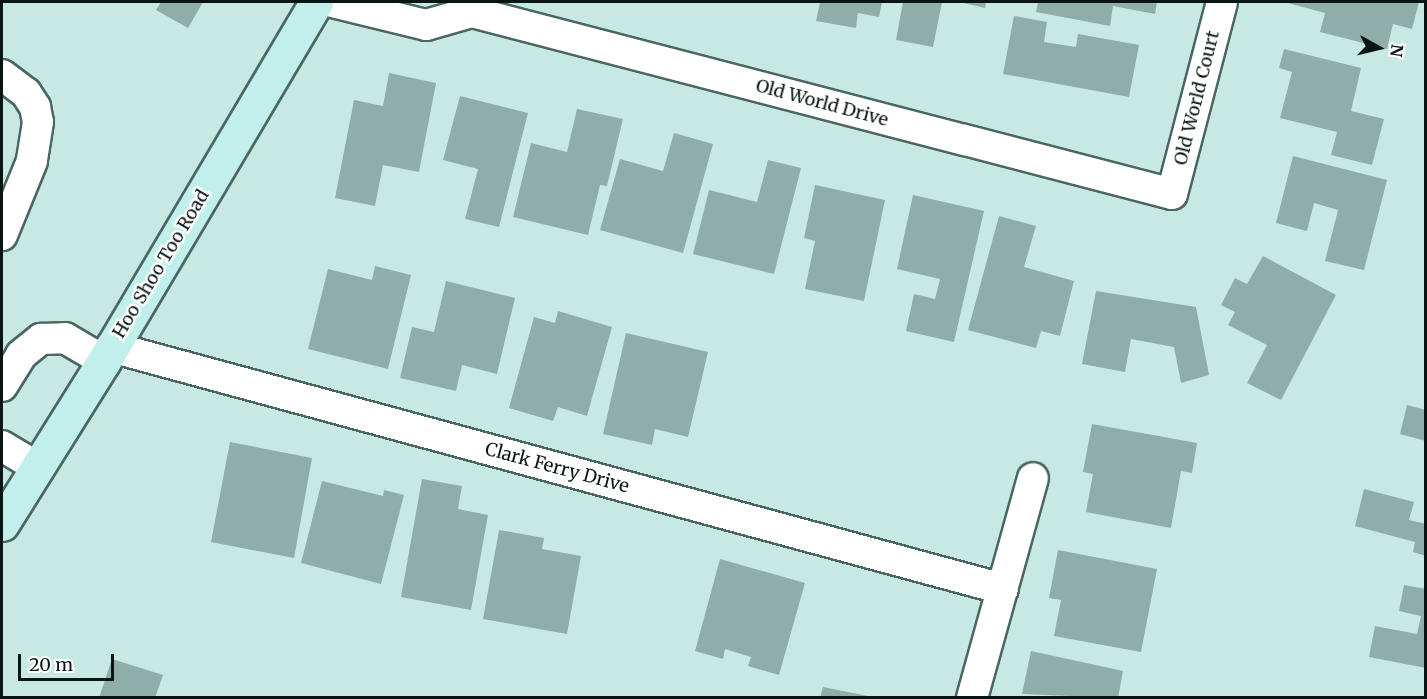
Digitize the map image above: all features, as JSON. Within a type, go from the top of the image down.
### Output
[{"type":"street","name":"Hoo Shoo Too Road","points":[[2,525],[108,354],[316,2]]},
{"type":"street","name":"Old World Drive","points":[[332,2],[426,25],[467,7],[1172,194]]},
{"type":"street","name":"Old World Court","points":[[1172,194],[1222,2]]},
{"type":"street","points":[[2,75],[26,93],[35,107],[38,122],[32,161],[2,235]]},
{"type":"street","name":"Clark Ferry Drive","points":[[2,386],[29,346],[47,338],[65,338],[108,354],[1003,589]]},
{"type":"street","points":[[2,446],[37,467]]},
{"type":"street","points":[[972,698],[1033,478]]},
{"type":"building","points":[[161,2],[203,2],[188,28],[156,10]]},
{"type":"building","points":[[820,2],[882,2],[879,17],[858,13],[856,28],[816,21]]},
{"type":"building","points":[[903,2],[942,2],[933,47],[896,40]]},
{"type":"building","points":[[959,2],[986,2],[985,8]]},
{"type":"building","points":[[1038,2],[1157,2],[1155,14],[1113,6],[1110,26],[1036,12]]},
{"type":"building","points":[[1284,2],[1419,2],[1412,29],[1393,24],[1387,49],[1320,32],[1325,13]]},
{"type":"building","points":[[1014,16],[1047,22],[1044,42],[1076,47],[1078,34],[1139,45],[1129,97],[1003,74]]},
{"type":"building","points":[[1284,49],[1361,68],[1351,111],[1384,119],[1372,165],[1331,155],[1337,132],[1280,118],[1292,72],[1279,68]]},
{"type":"building","points":[[389,73],[436,83],[419,172],[383,165],[375,206],[335,198],[354,100],[383,106]]},
{"type":"building","points":[[460,96],[528,113],[499,227],[465,219],[478,169],[443,160]]},
{"type":"building","points":[[577,109],[623,119],[607,186],[600,185],[588,235],[513,217],[531,143],[567,152]]},
{"type":"building","points":[[674,133],[713,144],[683,253],[600,230],[620,159],[663,171]]},
{"type":"building","points":[[1293,156],[1387,180],[1364,270],[1325,261],[1338,210],[1314,203],[1307,231],[1276,223]]},
{"type":"building","points":[[768,160],[801,168],[774,274],[693,254],[709,190],[757,202]]},
{"type":"building","points":[[815,185],[885,200],[864,301],[805,289],[815,241],[804,238]]},
{"type":"building","points":[[913,195],[984,211],[954,342],[906,331],[914,294],[935,299],[940,279],[897,269]]},
{"type":"building","points":[[999,216],[1036,226],[1024,267],[1074,281],[1060,336],[1041,331],[1036,348],[968,330]]},
{"type":"building","points":[[1263,256],[1336,295],[1281,400],[1247,383],[1267,345],[1228,325],[1235,312],[1221,305],[1235,278],[1247,284]]},
{"type":"building","points":[[375,266],[411,275],[388,369],[308,349],[328,269],[372,280]]},
{"type":"building","points":[[446,281],[515,298],[497,374],[462,365],[456,391],[400,378],[412,327],[434,332]]},
{"type":"building","points":[[1096,291],[1196,307],[1209,375],[1181,383],[1174,347],[1131,339],[1125,372],[1082,364]]},
{"type":"building","points":[[558,311],[612,327],[587,416],[558,407],[553,421],[509,408],[534,317],[555,323]]},
{"type":"building","points":[[626,333],[708,352],[688,437],[655,429],[652,445],[603,434]]},
{"type":"building","points":[[1407,405],[1426,410],[1426,441],[1400,434]]},
{"type":"building","points":[[1092,424],[1197,443],[1192,473],[1181,471],[1171,528],[1086,512],[1093,474],[1083,472]]},
{"type":"building","points":[[230,442],[312,458],[294,558],[211,542]]},
{"type":"building","points":[[422,479],[462,486],[458,509],[488,515],[471,610],[401,597]]},
{"type":"building","points":[[322,481],[383,496],[384,490],[404,495],[381,584],[301,563]]},
{"type":"building","points":[[1364,489],[1414,502],[1409,520],[1426,524],[1426,556],[1413,552],[1415,542],[1355,526]]},
{"type":"building","points":[[499,530],[544,538],[542,549],[581,556],[567,634],[483,619]]},
{"type":"building","points":[[1058,550],[1157,569],[1141,652],[1054,636],[1061,600],[1049,598]]},
{"type":"building","points":[[720,559],[805,583],[779,675],[748,666],[751,657],[725,649],[723,659],[695,651]]},
{"type":"building","points":[[1404,585],[1426,589],[1426,668],[1369,657],[1375,626],[1417,634],[1421,616],[1399,611]]},
{"type":"building","points":[[1031,651],[1123,671],[1118,698],[1022,694]]},
{"type":"building","points":[[112,659],[163,675],[155,698],[99,698]]},
{"type":"building","points":[[823,687],[868,696],[868,698],[820,698]]}]
